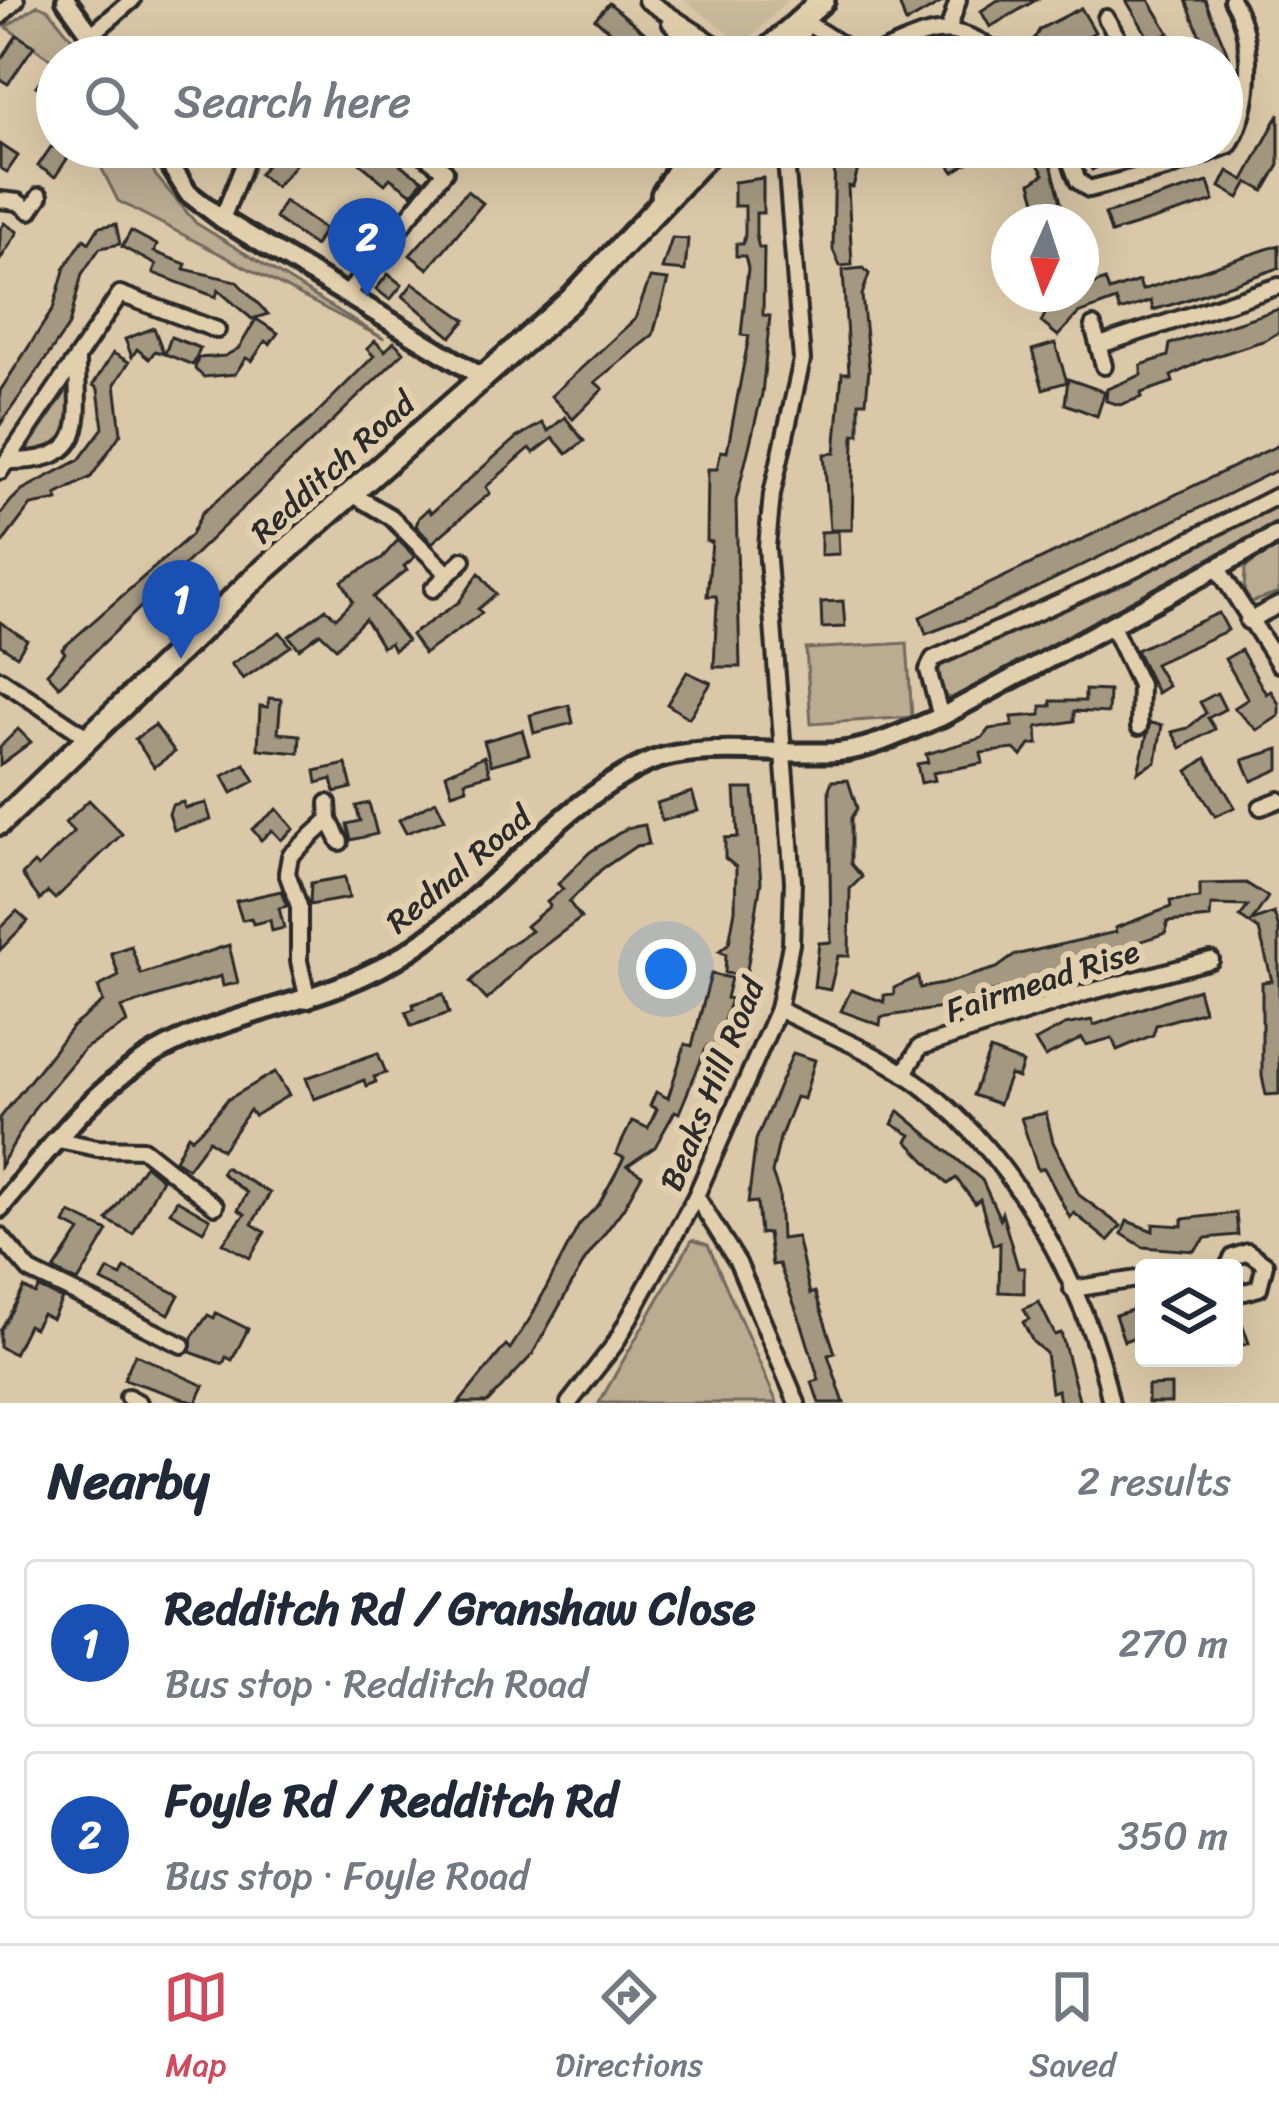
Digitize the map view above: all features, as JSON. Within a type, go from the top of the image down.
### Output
[{"type":"highway","points":[[786,36],[824,0]]},
{"type":"highway","points":[[796,36],[804,21]]},
{"type":"highway","name":"Redditch Road","points":[[656,212],[676,168]]},
{"type":"highway","name":"Redditch Road","points":[[0,823],[352,494],[570,301],[696,168]]},
{"type":"street","points":[[0,16],[16,0]]},
{"type":"street","points":[[66,0],[92,34],[131,0]]},
{"type":"street","points":[[646,0],[683,36]]},
{"type":"street","points":[[949,28],[958,0]]},
{"type":"street","points":[[1232,0],[1248,38],[1243,72]]},
{"type":"street","points":[[667,17],[705,36]]},
{"type":"street","points":[[1106,18],[1115,36]]},
{"type":"street","points":[[804,21],[827,36]]},
{"type":"street","points":[[927,36],[949,28],[973,36]]},
{"type":"street","points":[[172,168],[188,194],[222,219],[482,377]]},
{"type":"street","points":[[222,219],[243,168]]},
{"type":"street","points":[[348,293],[445,172],[440,168]]},
{"type":"street","name":"Beaks Hill Road","points":[[569,1403],[615,1344],[696,1196],[778,1009],[791,944],[793,880],[767,547],[772,494],[802,360],[786,168]]},
{"type":"street","points":[[1073,168],[1078,181],[1095,189],[1169,168]]},
{"type":"street","points":[[0,200],[18,202],[30,211],[40,196]]},
{"type":"street","points":[[1100,345],[1279,286]]},
{"type":"street","points":[[4,466],[120,294],[217,330]]},
{"type":"street","points":[[1093,326],[1104,366]]},
{"type":"street","points":[[4,466],[38,461],[64,450],[80,426],[77,359]]},
{"type":"street","points":[[352,494],[403,527],[447,573]]},
{"type":"street","points":[[940,717],[928,670],[933,659],[1131,570],[1279,495]]},
{"type":"street","name":"Rednal Road","points":[[0,1208],[54,1139],[102,1089],[175,1043],[338,992],[417,946],[542,836],[647,764],[669,757],[860,748],[940,717],[1279,534]]},
{"type":"street","points":[[433,589],[463,560]]},
{"type":"street","points":[[1217,567],[1279,664]]},
{"type":"street","points":[[1248,621],[1279,605]]},
{"type":"street","points":[[1111,624],[1140,685],[1139,727]]},
{"type":"street","points":[[0,679],[87,737]]},
{"type":"street","points":[[1261,807],[1279,800]]},
{"type":"street","points":[[328,803],[329,820],[340,842]]},
{"type":"street","points":[[308,1000],[299,961],[299,906],[287,873],[290,856],[329,820]]},
{"type":"street","name":"Fairmead Rise","points":[[904,1073],[920,1047],[1085,993],[1210,960]]},
{"type":"street","points":[[778,1009],[904,1073],[982,1143],[1034,1212],[1072,1289],[1112,1403]]},
{"type":"street","points":[[54,1139],[97,1148],[143,1149],[215,1206]]},
{"type":"street","points":[[696,1196],[738,1263],[796,1403]]},
{"type":"street","points":[[0,1236],[30,1271],[182,1345]]},
{"type":"street","points":[[1232,1259],[1248,1252],[1265,1264],[1259,1288],[1243,1291]]},
{"type":"street","points":[[1072,1289],[1135,1279]]},
{"type":"shaded area","points":[[684,0],[788,0],[753,36],[732,36]]},
{"type":"shaded area","points":[[38,5],[49,10],[70,36],[36,36],[36,49],[6,27]]},
{"type":"shaded area","points":[[102,168],[152,168],[196,223],[384,339],[118,201]]},
{"type":"shaded area","points":[[68,389],[74,426],[63,444],[24,454]]},
{"type":"shaded area","points":[[1279,502],[1279,523],[953,698],[942,696],[939,667],[950,656],[1029,626]]},
{"type":"shaded area","points":[[1279,544],[1279,593],[1252,602],[1244,595],[1245,568]]},
{"type":"shaded area","points":[[907,643],[912,717],[811,724],[806,649]]},
{"type":"shaded area","points":[[692,1240],[708,1245],[777,1403],[599,1403]]},
{"type":"building","points":[[898,0],[946,0],[906,23]]},
{"type":"building","points":[[998,0],[1036,0],[990,27],[981,11]]},
{"type":"building","points":[[1126,0],[1149,0],[1169,33],[1147,36]]},
{"type":"building","points":[[1186,0],[1205,0],[1220,36],[1200,36]]},
{"type":"building","points":[[609,3],[649,36],[616,36],[595,19]]},
{"type":"building","points":[[1081,8],[1095,32],[1036,36],[1040,29]]},
{"type":"building","points":[[17,35],[34,46],[8,84],[0,79],[0,61]]},
{"type":"building","points":[[1279,114],[1279,165],[1264,191],[1248,182],[1239,198],[1220,187],[1228,171],[1244,180]]},
{"type":"building","points":[[0,144],[18,156],[7,172],[0,168]]},
{"type":"building","points":[[264,168],[292,168],[276,187],[259,174]]},
{"type":"building","points":[[366,168],[405,168],[423,180],[412,194],[390,178],[385,184]]},
{"type":"building","points":[[835,168],[858,168],[853,187],[848,186],[852,265],[840,266],[833,250]]},
{"type":"building","points":[[1040,168],[1052,168],[1061,204],[1037,204],[1031,183],[1044,174]]},
{"type":"building","points":[[763,178],[763,213],[756,213],[756,235],[759,248],[764,248],[763,315],[770,316],[762,394],[736,501],[740,667],[714,667],[717,603],[716,596],[707,596],[712,542],[707,541],[708,469],[717,469],[721,451],[727,452],[749,336],[741,335],[748,268],[745,256],[736,256],[736,244],[743,244],[745,235],[745,206],[734,206],[734,182]]},
{"type":"building","points":[[1208,182],[1214,201],[1111,233],[1105,214]]},
{"type":"building","points":[[467,191],[483,203],[428,269],[410,255]]},
{"type":"building","points":[[284,201],[324,229],[315,246],[275,218]]},
{"type":"building","points":[[361,208],[378,221],[357,249],[360,260],[351,271],[336,259],[351,240],[342,233]]},
{"type":"building","points":[[4,223],[18,232],[0,260],[0,230]]},
{"type":"building","points":[[116,224],[120,244],[100,248],[82,274],[69,325],[0,425],[0,391],[53,309],[65,267],[84,239],[89,243],[99,227]]},
{"type":"building","points":[[131,231],[157,245],[154,252],[186,264],[184,269],[236,281],[268,314],[252,319],[218,290],[216,297],[153,273],[156,265],[122,247]]},
{"type":"building","points":[[672,238],[688,239],[685,271],[662,269]]},
{"type":"building","points":[[1279,245],[1279,268],[1177,303],[1153,310],[1151,301],[1120,311],[1116,300],[1099,306],[1099,282],[1105,280],[1109,291],[1139,281],[1142,290]]},
{"type":"building","points":[[863,268],[869,274],[862,295],[869,368],[866,402],[859,402],[859,434],[854,434],[852,530],[830,530],[824,454],[835,453],[842,373],[849,373],[843,270]]},
{"type":"building","points":[[388,274],[402,285],[390,300],[376,289]]},
{"type":"building","points":[[650,278],[668,280],[653,335],[595,382],[603,389],[573,419],[551,396],[635,319]]},
{"type":"building","points":[[413,283],[466,320],[451,337],[403,296]]},
{"type":"building","points":[[1279,309],[1279,332],[1266,340],[1204,360],[1171,376],[1173,382],[1141,393],[1142,397],[1120,405],[1106,401],[1107,389],[1141,375],[1141,365],[1168,356],[1170,344]]},
{"type":"building","points":[[1046,312],[1083,312],[1058,336],[1041,322]]},
{"type":"building","points":[[256,319],[278,333],[270,344],[265,341],[252,361],[246,358],[235,374],[204,377],[195,369],[198,358],[225,356],[239,348]]},
{"type":"building","points":[[154,328],[164,354],[155,351],[149,359],[137,349],[132,357],[125,339]]},
{"type":"building","points":[[171,337],[200,348],[193,365],[165,354]]},
{"type":"building","points":[[375,341],[385,351],[394,342],[404,352],[59,686],[47,673],[65,653],[62,649],[191,535],[202,513],[309,421],[374,356],[367,349]]},
{"type":"building","points":[[1055,343],[1067,382],[1043,389],[1032,350]]},
{"type":"building","points":[[113,353],[129,362],[115,384],[121,433],[91,477],[56,495],[58,500],[31,505],[0,546],[0,515],[10,502],[22,490],[79,460],[103,428],[98,389],[93,385]]},
{"type":"building","points":[[1068,379],[1105,392],[1097,416],[1065,404]]},
{"type":"building","points":[[565,417],[584,441],[567,454],[553,438],[534,453],[530,448],[486,487],[490,493],[432,543],[416,526],[428,509],[431,513],[516,438],[542,423],[548,431]]},
{"type":"building","points":[[1279,445],[1279,469],[995,608],[926,634],[920,617]]},
{"type":"building","points":[[838,531],[839,554],[821,555],[821,532]]},
{"type":"building","points":[[398,540],[415,557],[404,566],[407,570],[373,597],[407,641],[394,650],[390,643],[382,647],[365,619],[336,648],[320,633],[299,649],[289,636],[326,609],[336,618],[353,601],[342,581],[382,558]]},
{"type":"building","points":[[479,573],[496,594],[478,609],[482,613],[424,654],[411,635],[459,602]]},
{"type":"building","points":[[843,601],[845,627],[822,628],[821,602]]},
{"type":"building","points":[[1219,613],[1228,630],[1155,664],[1168,686],[1157,693],[1136,650]]},
{"type":"building","points":[[0,622],[27,640],[17,656],[0,645]]},
{"type":"building","points":[[280,632],[291,646],[243,679],[231,664]]},
{"type":"building","points":[[1241,650],[1266,694],[1271,691],[1279,704],[1279,716],[1257,730],[1234,708],[1248,699],[1225,659]]},
{"type":"building","points":[[687,672],[711,683],[689,718],[667,704]]},
{"type":"building","points":[[1085,690],[1109,691],[1108,713],[1074,711],[1074,721],[1037,727],[1038,744],[1030,745],[1022,756],[1014,749],[981,753],[983,763],[933,773],[935,780],[921,783],[917,764],[928,762],[926,754],[982,738],[989,729],[1013,726],[1012,717],[1041,715],[1041,706],[1051,706],[1051,701],[1085,701]]},
{"type":"building","points":[[1217,693],[1225,709],[1208,718],[1215,729],[1181,748],[1172,732],[1188,728],[1206,713],[1200,702]]},
{"type":"building","points":[[269,698],[281,699],[278,733],[300,735],[299,753],[258,749],[260,706],[268,707]]},
{"type":"building","points":[[569,705],[573,723],[534,733],[530,715]]},
{"type":"building","points":[[1150,723],[1162,725],[1156,762],[1138,772]]},
{"type":"building","points":[[155,725],[175,752],[154,767],[135,739]]},
{"type":"building","points":[[18,729],[31,742],[0,765],[0,747]]},
{"type":"building","points":[[522,730],[529,754],[491,765],[484,741]]},
{"type":"building","points":[[1279,749],[1279,769],[1252,781],[1243,760]]},
{"type":"building","points":[[484,756],[490,774],[465,781],[467,788],[452,793],[446,774]]},
{"type":"building","points":[[1206,758],[1235,807],[1215,816],[1188,771]]},
{"type":"building","points":[[245,764],[255,781],[232,793],[223,776]]},
{"type":"building","points":[[346,764],[352,788],[335,792],[332,779],[317,783],[315,771]]},
{"type":"building","points":[[848,780],[857,808],[851,818],[851,864],[862,877],[850,889],[849,956],[838,956],[830,990],[814,987],[819,943],[831,942],[829,789],[832,781]]},
{"type":"building","points":[[735,789],[753,789],[761,882],[746,976],[725,973],[726,954],[719,951],[729,943],[735,910],[736,867],[725,858],[725,838],[738,837]]},
{"type":"building","points":[[692,792],[698,811],[662,821],[657,803]]},
{"type":"building","points":[[89,800],[122,834],[55,899],[48,892],[40,900],[22,875],[34,863],[38,867],[74,832],[65,823]]},
{"type":"building","points":[[436,801],[445,819],[406,833],[399,820]]},
{"type":"building","points":[[183,802],[185,808],[206,803],[211,820],[174,830],[169,814],[172,805]]},
{"type":"building","points":[[369,803],[377,834],[351,840],[347,824],[360,821],[356,806]]},
{"type":"building","points":[[277,809],[294,829],[281,840],[272,830],[261,840],[252,829]]},
{"type":"building","points":[[645,825],[649,844],[636,846],[602,869],[569,902],[581,918],[528,958],[487,1000],[470,982],[503,949],[531,931],[526,926],[563,889],[558,884],[590,852],[627,828]]},
{"type":"building","points":[[345,877],[349,898],[310,905],[311,883]]},
{"type":"building","points":[[1246,883],[1268,897],[1252,921],[1274,913],[1279,929],[1279,1094],[1266,1095],[1262,1076],[1262,982],[1272,981],[1259,930],[1240,917],[1248,906],[1211,905],[1210,918],[1167,922],[1166,933],[1139,942],[1140,946],[942,1008],[881,1017],[880,1025],[841,1011],[851,990],[884,1002],[884,995],[894,994],[894,988],[918,977],[920,988],[943,984],[997,968],[1015,955],[1116,932],[1115,928],[1171,907],[1170,901],[1200,898],[1200,884]]},
{"type":"building","points":[[281,891],[287,906],[279,908],[284,928],[272,931],[270,920],[253,924],[251,918],[242,920],[236,901]]},
{"type":"building","points":[[17,911],[28,921],[0,950],[0,928]]},
{"type":"building","points":[[229,945],[238,983],[223,986],[221,976],[121,1008],[127,1023],[84,1049],[35,1107],[0,1167],[0,1118],[73,1026],[103,1002],[98,987],[119,976],[111,953],[131,946],[141,974]]},
{"type":"building","points":[[711,974],[731,978],[726,998],[731,999],[715,1048],[707,1046],[679,1113],[675,1111],[655,1147],[627,1166],[642,1175],[623,1209],[585,1260],[532,1355],[487,1403],[459,1403],[506,1345],[510,1349],[531,1317],[579,1225],[599,1204],[624,1158],[616,1154],[632,1121],[648,1128],[657,1109],[650,1106],[656,1092],[668,1098],[685,1044],[692,1046]]},
{"type":"building","points":[[1198,989],[1204,1011],[1156,1025],[1153,1035],[1117,1050],[1112,1038],[1086,1045],[1082,1038],[1045,1057],[1035,1041],[1065,1025],[1092,1020],[1094,1025]]},
{"type":"building","points":[[443,994],[449,1013],[411,1026],[406,1012],[414,1009],[413,1004]]},
{"type":"building","points":[[990,1050],[1023,1063],[1018,1078],[1010,1075],[999,1104],[973,1095]]},
{"type":"building","points":[[378,1053],[386,1073],[374,1077],[376,1082],[366,1086],[364,1080],[314,1099],[306,1078]]},
{"type":"building","points":[[793,1053],[815,1060],[804,1099],[796,1097],[780,1138],[772,1173],[779,1193],[781,1239],[797,1237],[810,1294],[815,1292],[835,1353],[828,1355],[844,1403],[819,1403],[812,1382],[819,1380],[803,1328],[779,1264],[772,1265],[768,1233],[760,1234],[757,1202],[748,1203],[756,1140]]},
{"type":"building","points":[[275,1072],[289,1095],[254,1116],[250,1110],[222,1150],[209,1140],[188,1168],[175,1160],[188,1135],[192,1138],[227,1100]]},
{"type":"building","points":[[899,1111],[982,1180],[1000,1219],[1002,1213],[1018,1268],[1024,1268],[1024,1293],[999,1292],[1000,1243],[993,1245],[980,1199],[975,1203],[956,1178],[948,1184],[907,1141],[911,1135],[892,1124]]},
{"type":"building","points":[[1046,1113],[1053,1142],[1079,1195],[1121,1226],[1108,1241],[1074,1213],[1070,1218],[1044,1168],[1038,1170],[1021,1118]]},
{"type":"building","points":[[145,1165],[162,1179],[133,1234],[107,1220]]},
{"type":"building","points":[[225,1167],[270,1193],[252,1224],[265,1232],[250,1258],[223,1243],[245,1214],[238,1210],[247,1193],[221,1173]]},
{"type":"building","points":[[177,1200],[210,1219],[203,1231],[170,1212]]},
{"type":"building","points":[[70,1213],[108,1231],[78,1282],[54,1270],[80,1231],[65,1223]]},
{"type":"building","points":[[1236,1213],[1238,1235],[1206,1238],[1194,1251],[1143,1247],[1122,1234],[1127,1221],[1153,1231],[1153,1224],[1182,1226],[1182,1219]]},
{"type":"building","points":[[125,1268],[179,1295],[169,1314],[102,1281],[108,1270],[121,1276]]},
{"type":"building","points":[[24,1288],[35,1294],[39,1288],[62,1299],[52,1319],[42,1314],[34,1328],[28,1325],[14,1354],[0,1347],[0,1331]]},
{"type":"building","points":[[1039,1302],[1055,1335],[1061,1333],[1080,1403],[1060,1403],[1058,1390],[1051,1392],[1046,1353],[1033,1342],[1023,1322],[1029,1319],[1024,1309]]},
{"type":"building","points":[[1135,1309],[1135,1337],[1124,1341],[1115,1315]]},
{"type":"building","points":[[216,1313],[248,1329],[232,1360],[226,1357],[223,1364],[190,1352],[192,1337],[208,1315],[214,1318]]},
{"type":"building","points":[[135,1354],[204,1386],[196,1403],[124,1379]]},
{"type":"building","points":[[1171,1385],[1171,1403],[1148,1403],[1148,1386]]},
{"type":"place","name":"Foyle Rd / Redditch Rd","points":[[367,297]]},
{"type":"place","name":"Redditch Rd / Granshaw Close","points":[[181,659]]}]
